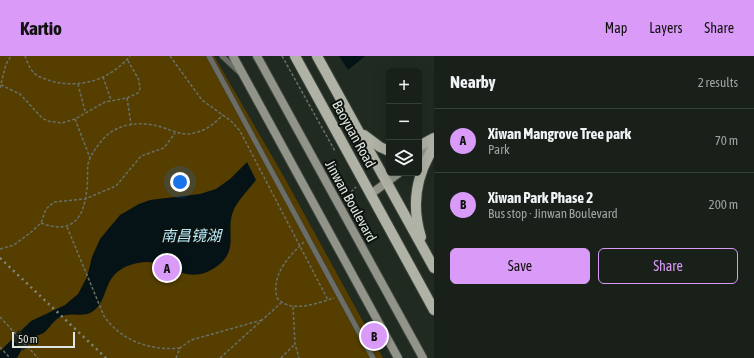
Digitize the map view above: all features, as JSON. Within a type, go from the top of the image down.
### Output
[{"type":"main road","points":[[233,56],[398,358]]},
{"type":"main road","name":"Jinwan Boulevard","points":[[257,56],[423,358]]},
{"type":"main road","name":"Baoyuan Road","points":[[294,56],[434,310]]},
{"type":"main road","name":"Baoyuan Road","points":[[318,56],[434,268]]},
{"type":"main road","points":[[354,123],[370,141],[386,149]]},
{"type":"main road","points":[[422,144],[434,138]]},
{"type":"main road","points":[[422,154],[434,142]]},
{"type":"main road","points":[[428,256],[419,230],[415,199],[421,171],[434,146]]},
{"type":"main road","points":[[371,194],[395,176]]},
{"type":"lane","points":[[209,56],[373,358]]},
{"type":"lane","points":[[222,56],[245,77]]},
{"type":"path","points":[[0,88],[6,64],[11,56]]},
{"type":"path","points":[[25,56],[31,69],[36,75],[57,82],[78,84],[103,77],[130,56]]},
{"type":"path","points":[[170,56],[202,100],[223,115],[236,127],[243,137],[328,300]]},
{"type":"path","points":[[282,56],[338,155]]},
{"type":"path","points":[[1,85],[20,94],[48,121],[62,123],[75,119],[85,112],[111,101],[127,98],[138,93],[140,84],[127,59]]},
{"type":"path","points":[[103,77],[111,101]]},
{"type":"path","points":[[78,84],[85,112]]},
{"type":"path","points":[[127,98],[131,125]]},
{"type":"path","points":[[41,223],[57,227],[67,227],[72,225],[79,217],[85,199],[90,160],[93,152],[105,137],[114,131],[131,125],[153,125],[175,133],[198,132],[213,124],[223,115]]},
{"type":"path","points":[[75,119],[90,160]]},
{"type":"path","points":[[0,249],[14,245],[41,223],[43,212],[54,202],[85,199],[116,186],[124,179],[136,161],[147,153],[164,148],[175,133]]},
{"type":"path","points":[[347,196],[357,188],[353,182]]},
{"type":"path","points":[[67,227],[79,259],[104,316],[116,329],[135,342],[153,348],[180,348]]},
{"type":"path","points":[[308,239],[285,263],[276,279],[276,292],[281,302],[293,307],[340,297]]},
{"type":"path","points":[[220,358],[281,302]]},
{"type":"path","points":[[293,307],[296,344],[299,358]]},
{"type":"path","points":[[0,317],[38,358]]},
{"type":"path","points":[[176,358],[180,348],[186,342],[197,337],[262,320]]},
{"type":"path","points":[[281,358],[289,348],[296,344]]},
{"type":"path","points":[[0,348],[10,358]]},
{"type":"shaded area","points":[[0,56],[214,56],[284,177],[383,358],[0,358]]},
{"type":"water","points":[[339,56],[365,56],[348,70]]},
{"type":"water","name":"南昌镜湖","points":[[247,162],[256,180],[234,209],[230,225],[230,247],[224,261],[205,273],[194,275],[185,274],[148,262],[138,263],[126,267],[117,272],[108,286],[102,300],[92,312],[62,316],[45,332],[31,339],[24,346],[17,358],[0,358],[0,351],[31,321],[65,305],[78,294],[87,277],[92,257],[100,239],[120,215],[139,204],[150,200],[200,194],[216,189],[230,179]]},
{"type":"pier","points":[[19,330],[31,342],[23,351],[11,338]]},
{"type":"railway","points":[[0,258],[106,358]]},
{"type":"place","name":"Xiwan Mangrove Tree park","points":[[167,268]]},
{"type":"place","name":"Xiwan Park Phase 2","points":[[374,336]]}]
